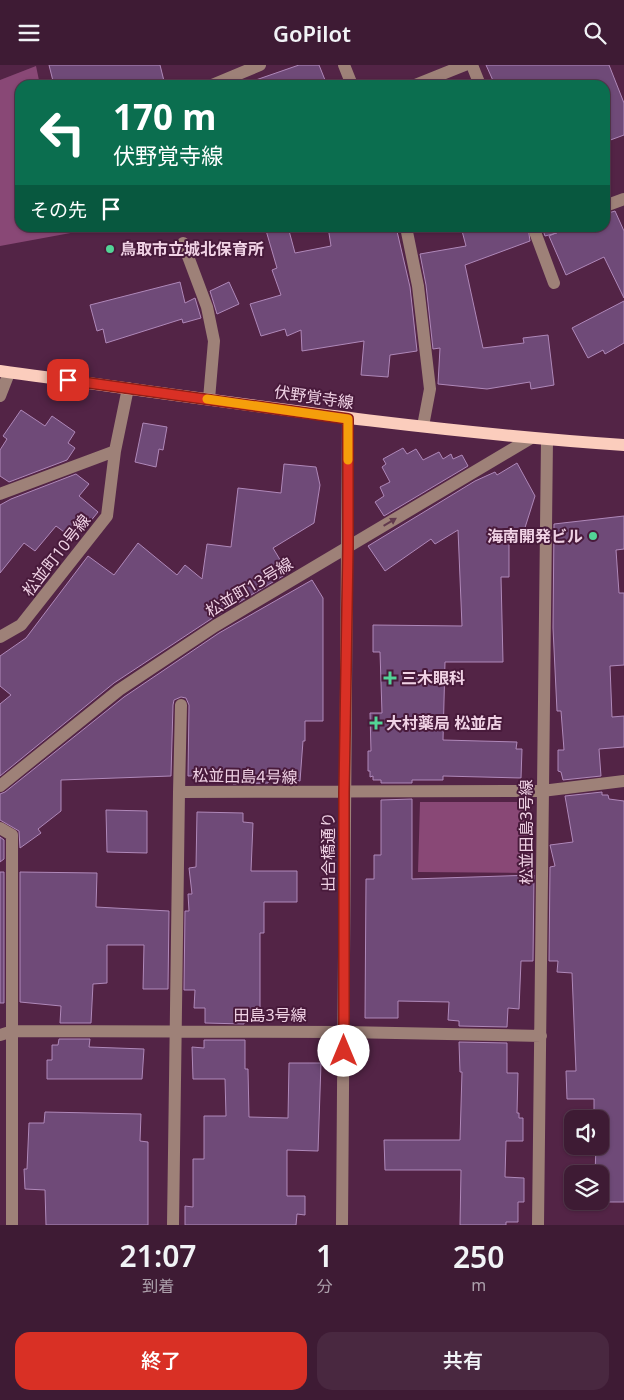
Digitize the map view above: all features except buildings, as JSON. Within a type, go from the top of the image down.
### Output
[{"type":"main road","name":"伏野覚寺線","points":[[5,372],[348,419],[547,440],[624,445]]},
{"type":"street","points":[[224,80],[260,65]]},
{"type":"street","points":[[344,65],[350,80]]},
{"type":"street","points":[[428,80],[465,65]]},
{"type":"street","points":[[472,65],[478,80]]},
{"type":"street","points":[[610,204],[624,199]]},
{"type":"street","points":[[407,232],[418,286],[430,389],[423,427]]},
{"type":"street","points":[[539,232],[554,283]]},
{"type":"street","points":[[183,243],[204,298],[214,341],[209,399]]},
{"type":"street","points":[[0,397],[5,372]]},
{"type":"street","name":"松並町10号線","points":[[0,637],[21,625],[107,516],[115,451],[128,388]]},
{"type":"street","name":"出合橋通り","points":[[342,1225],[345,1032],[344,793],[348,419]]},
{"type":"street","name":"松並町13号線","points":[[0,786],[119,690],[215,626],[531,438]]},
{"type":"street","name":"松並田島3号線","points":[[538,1225],[547,440]]},
{"type":"street","points":[[0,494],[115,451]]},
{"type":"street","points":[[179,792],[181,705]]},
{"type":"street","name":"松並田島4号線","points":[[173,1225],[179,792],[542,791],[624,781]]},
{"type":"street","points":[[0,828],[12,835],[14,1031],[12,1225]]},
{"type":"street","name":"田島3号線","points":[[0,1035],[14,1031],[176,1030],[541,1036]]},
{"type":"shaded area","points":[[36,66],[39,80],[15,80],[15,232],[76,232],[0,246],[0,80]]},
{"type":"shaded area","points":[[420,802],[523,802],[530,810],[530,873],[418,872]]},
{"type":"slow traffic","points":[[207,399],[348,419],[348,460]]},
{"type":"place","name":"鳥取市立城北保育所","points":[[110,249]]},
{"type":"place","name":"海南開発ビル","points":[[593,536]]},
{"type":"place","name":"三木眼科","points":[[390,678]]},
{"type":"place","name":"大村薬局 松並店","points":[[376,723]]},
{"type":"route","points":[[68,380],[348,419],[344,793],[344,1051]]}]
